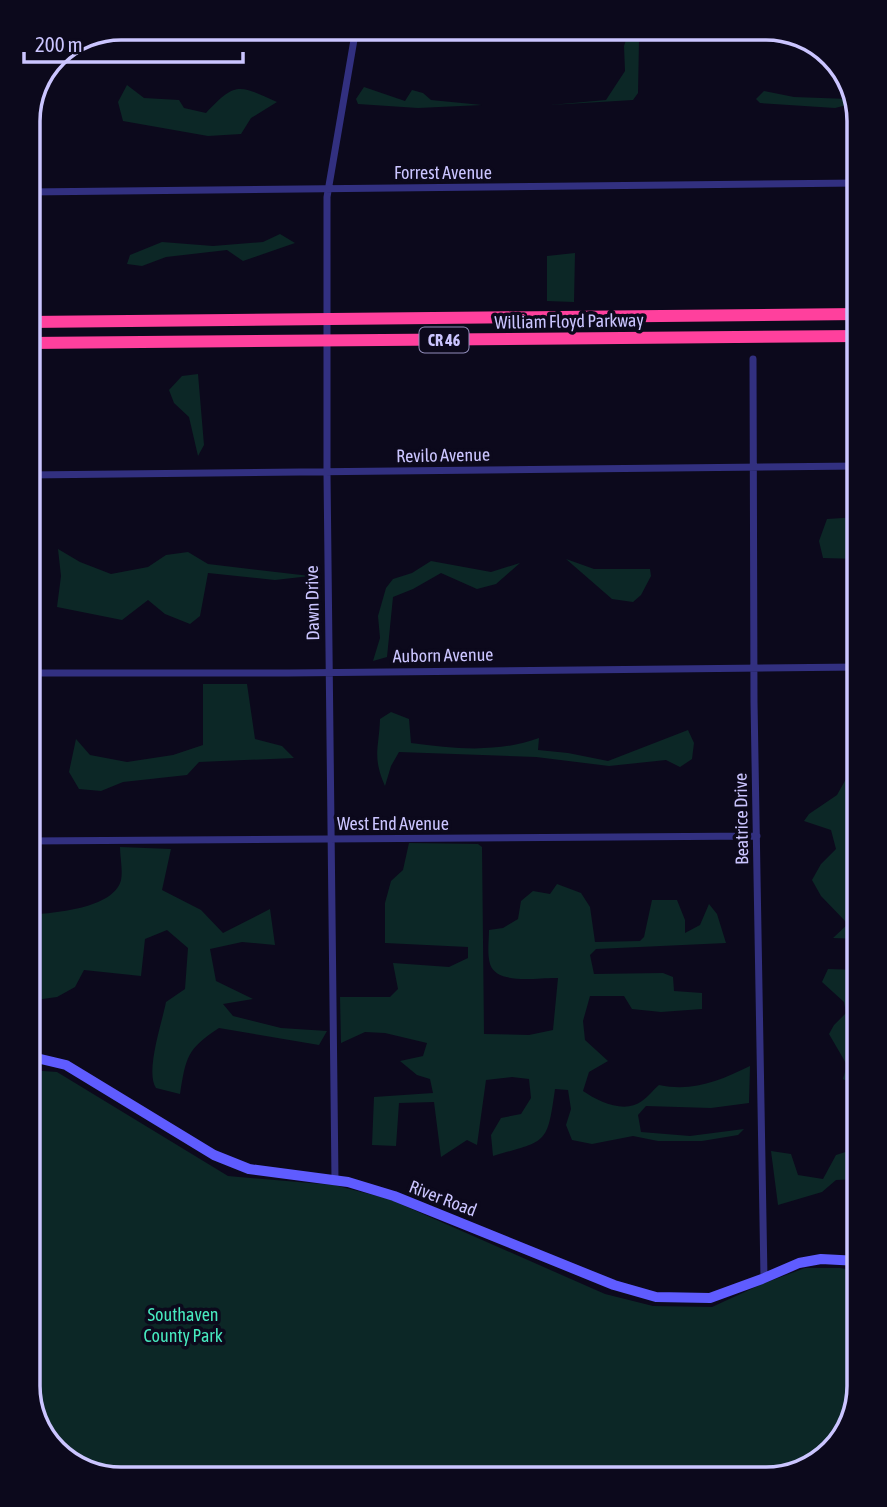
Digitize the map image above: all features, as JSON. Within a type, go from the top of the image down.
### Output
[{"type":"highway","name":"William Floyd Parkway","points":[[40,322],[847,314]]},
{"type":"highway","name":"William Floyd Parkway","points":[[40,343],[847,336]]},
{"type":"street","name":"Dawn Drive","points":[[335,1180],[328,672],[327,188],[354,40]]},
{"type":"street","name":"Forrest Avenue","points":[[40,192],[847,183]]},
{"type":"street","name":"Beatrice Drive","points":[[753,359],[764,1278]]},
{"type":"street","name":"Revilo Avenue","points":[[40,475],[847,466]]},
{"type":"street","name":"Auborn Avenue","points":[[40,673],[847,667]]},
{"type":"street","name":"West End Avenue","points":[[40,841],[757,836]]},
{"type":"street","name":"River Road","points":[[40,1059],[66,1065],[203,1149],[248,1169],[348,1182],[417,1204],[614,1285],[656,1297],[710,1297],[799,1263],[821,1259],[847,1260]]},
{"type":"green space","points":[[626,40],[639,40],[638,93],[633,100],[550,105],[606,100],[625,71]]},
{"type":"green space","points":[[127,85],[144,98],[179,100],[184,108],[206,113],[224,95],[238,89],[254,92],[277,102],[251,118],[241,134],[208,136],[123,121],[118,102]]},
{"type":"green space","points":[[364,87],[405,101],[412,90],[423,93],[431,100],[482,105],[418,108],[358,104],[356,99]]},
{"type":"green space","points":[[764,91],[794,97],[844,99],[845,105],[835,108],[760,103],[756,99]]},
{"type":"green space","points":[[280,234],[295,243],[243,261],[227,250],[166,257],[142,266],[127,264],[130,255],[162,242],[213,246],[263,242]]},
{"type":"green space","points":[[575,253],[574,302],[547,301],[547,256]]},
{"type":"green space","points":[[198,374],[204,445],[198,456],[189,417],[174,403],[169,390],[182,376]]},
{"type":"green space","points":[[847,518],[847,559],[823,558],[819,541],[827,519]]},
{"type":"green space","points":[[58,549],[80,562],[111,574],[148,567],[166,555],[188,552],[208,564],[310,576],[275,580],[208,573],[200,616],[190,624],[165,614],[148,600],[122,620],[57,607],[61,576]]},
{"type":"green space","points":[[566,559],[594,569],[650,569],[651,576],[641,595],[633,602],[612,599]]},
{"type":"green space","points":[[431,561],[491,572],[520,563],[496,584],[477,589],[441,573],[393,597],[387,657],[373,661],[380,638],[378,616],[386,588],[393,579],[412,573]]},
{"type":"green space","points":[[203,684],[247,684],[255,739],[282,746],[294,758],[199,762],[187,775],[123,782],[101,791],[79,789],[69,772],[76,739],[90,755],[127,762],[173,755],[203,745]]},
{"type":"green space","points":[[391,712],[409,719],[411,743],[492,748],[539,738],[538,750],[608,761],[688,730],[694,743],[692,759],[680,767],[666,760],[609,766],[536,757],[399,752],[385,786],[377,760],[380,719]]},
{"type":"green space","points":[[847,777],[847,923],[821,896],[812,880],[821,864],[836,849],[831,830],[804,821],[809,814],[837,795]]},
{"type":"green space","points":[[409,843],[478,844],[482,847],[484,1034],[529,1035],[553,1030],[558,978],[510,978],[494,971],[489,960],[489,930],[503,928],[518,919],[521,901],[533,891],[550,894],[557,884],[581,893],[590,907],[595,942],[640,941],[644,937],[652,900],[677,900],[685,920],[685,933],[700,925],[709,904],[717,914],[726,943],[596,949],[590,955],[594,974],[663,973],[673,977],[674,991],[702,993],[702,1009],[661,1012],[632,1009],[624,996],[590,996],[583,1021],[585,1040],[608,1061],[589,1072],[583,1091],[612,1105],[635,1105],[659,1085],[683,1087],[706,1084],[750,1066],[749,1103],[711,1108],[646,1106],[638,1115],[641,1132],[690,1136],[744,1129],[738,1135],[702,1141],[658,1141],[633,1136],[592,1144],[572,1140],[566,1125],[571,1109],[568,1090],[555,1089],[550,1121],[541,1138],[524,1147],[493,1156],[491,1135],[501,1118],[521,1114],[531,1098],[529,1079],[512,1077],[486,1080],[477,1145],[467,1140],[441,1157],[434,1102],[399,1103],[396,1146],[372,1145],[374,1097],[433,1093],[430,1079],[417,1075],[400,1061],[423,1056],[427,1043],[385,1033],[365,1032],[341,1043],[340,997],[390,997],[398,989],[393,963],[449,967],[468,958],[468,947],[385,943],[385,903],[391,881],[403,870]]},
{"type":"green space","points":[[120,847],[171,849],[162,890],[201,910],[223,933],[270,909],[275,945],[242,942],[210,949],[216,981],[253,999],[223,1004],[233,1016],[281,1028],[327,1031],[319,1045],[219,1028],[194,1048],[184,1071],[180,1094],[156,1088],[152,1071],[158,1034],[166,1002],[185,989],[188,948],[167,930],[145,939],[141,976],[84,970],[75,987],[57,997],[40,999],[40,914],[81,908],[107,897],[116,890],[121,880]]},
{"type":"green space","points":[[847,925],[847,939],[833,938]]},
{"type":"green space","points":[[828,969],[847,970],[847,1065],[829,1034],[846,1013],[844,1002],[822,982]]},
{"type":"green space","points":[[847,1065],[847,1081],[843,1079]]},
{"type":"green space","name":"Southaven County Park","points":[[40,1071],[57,1072],[228,1176],[334,1185],[389,1199],[605,1294],[653,1306],[712,1307],[805,1268],[847,1269],[847,1386],[844,1407],[836,1426],[823,1443],[802,1458],[782,1465],[105,1465],[76,1453],[60,1439],[49,1422],[41,1397]]},
{"type":"green space","points":[[771,1151],[791,1154],[798,1175],[823,1179],[836,1155],[847,1152],[847,1180],[836,1180],[822,1192],[778,1205]]}]
